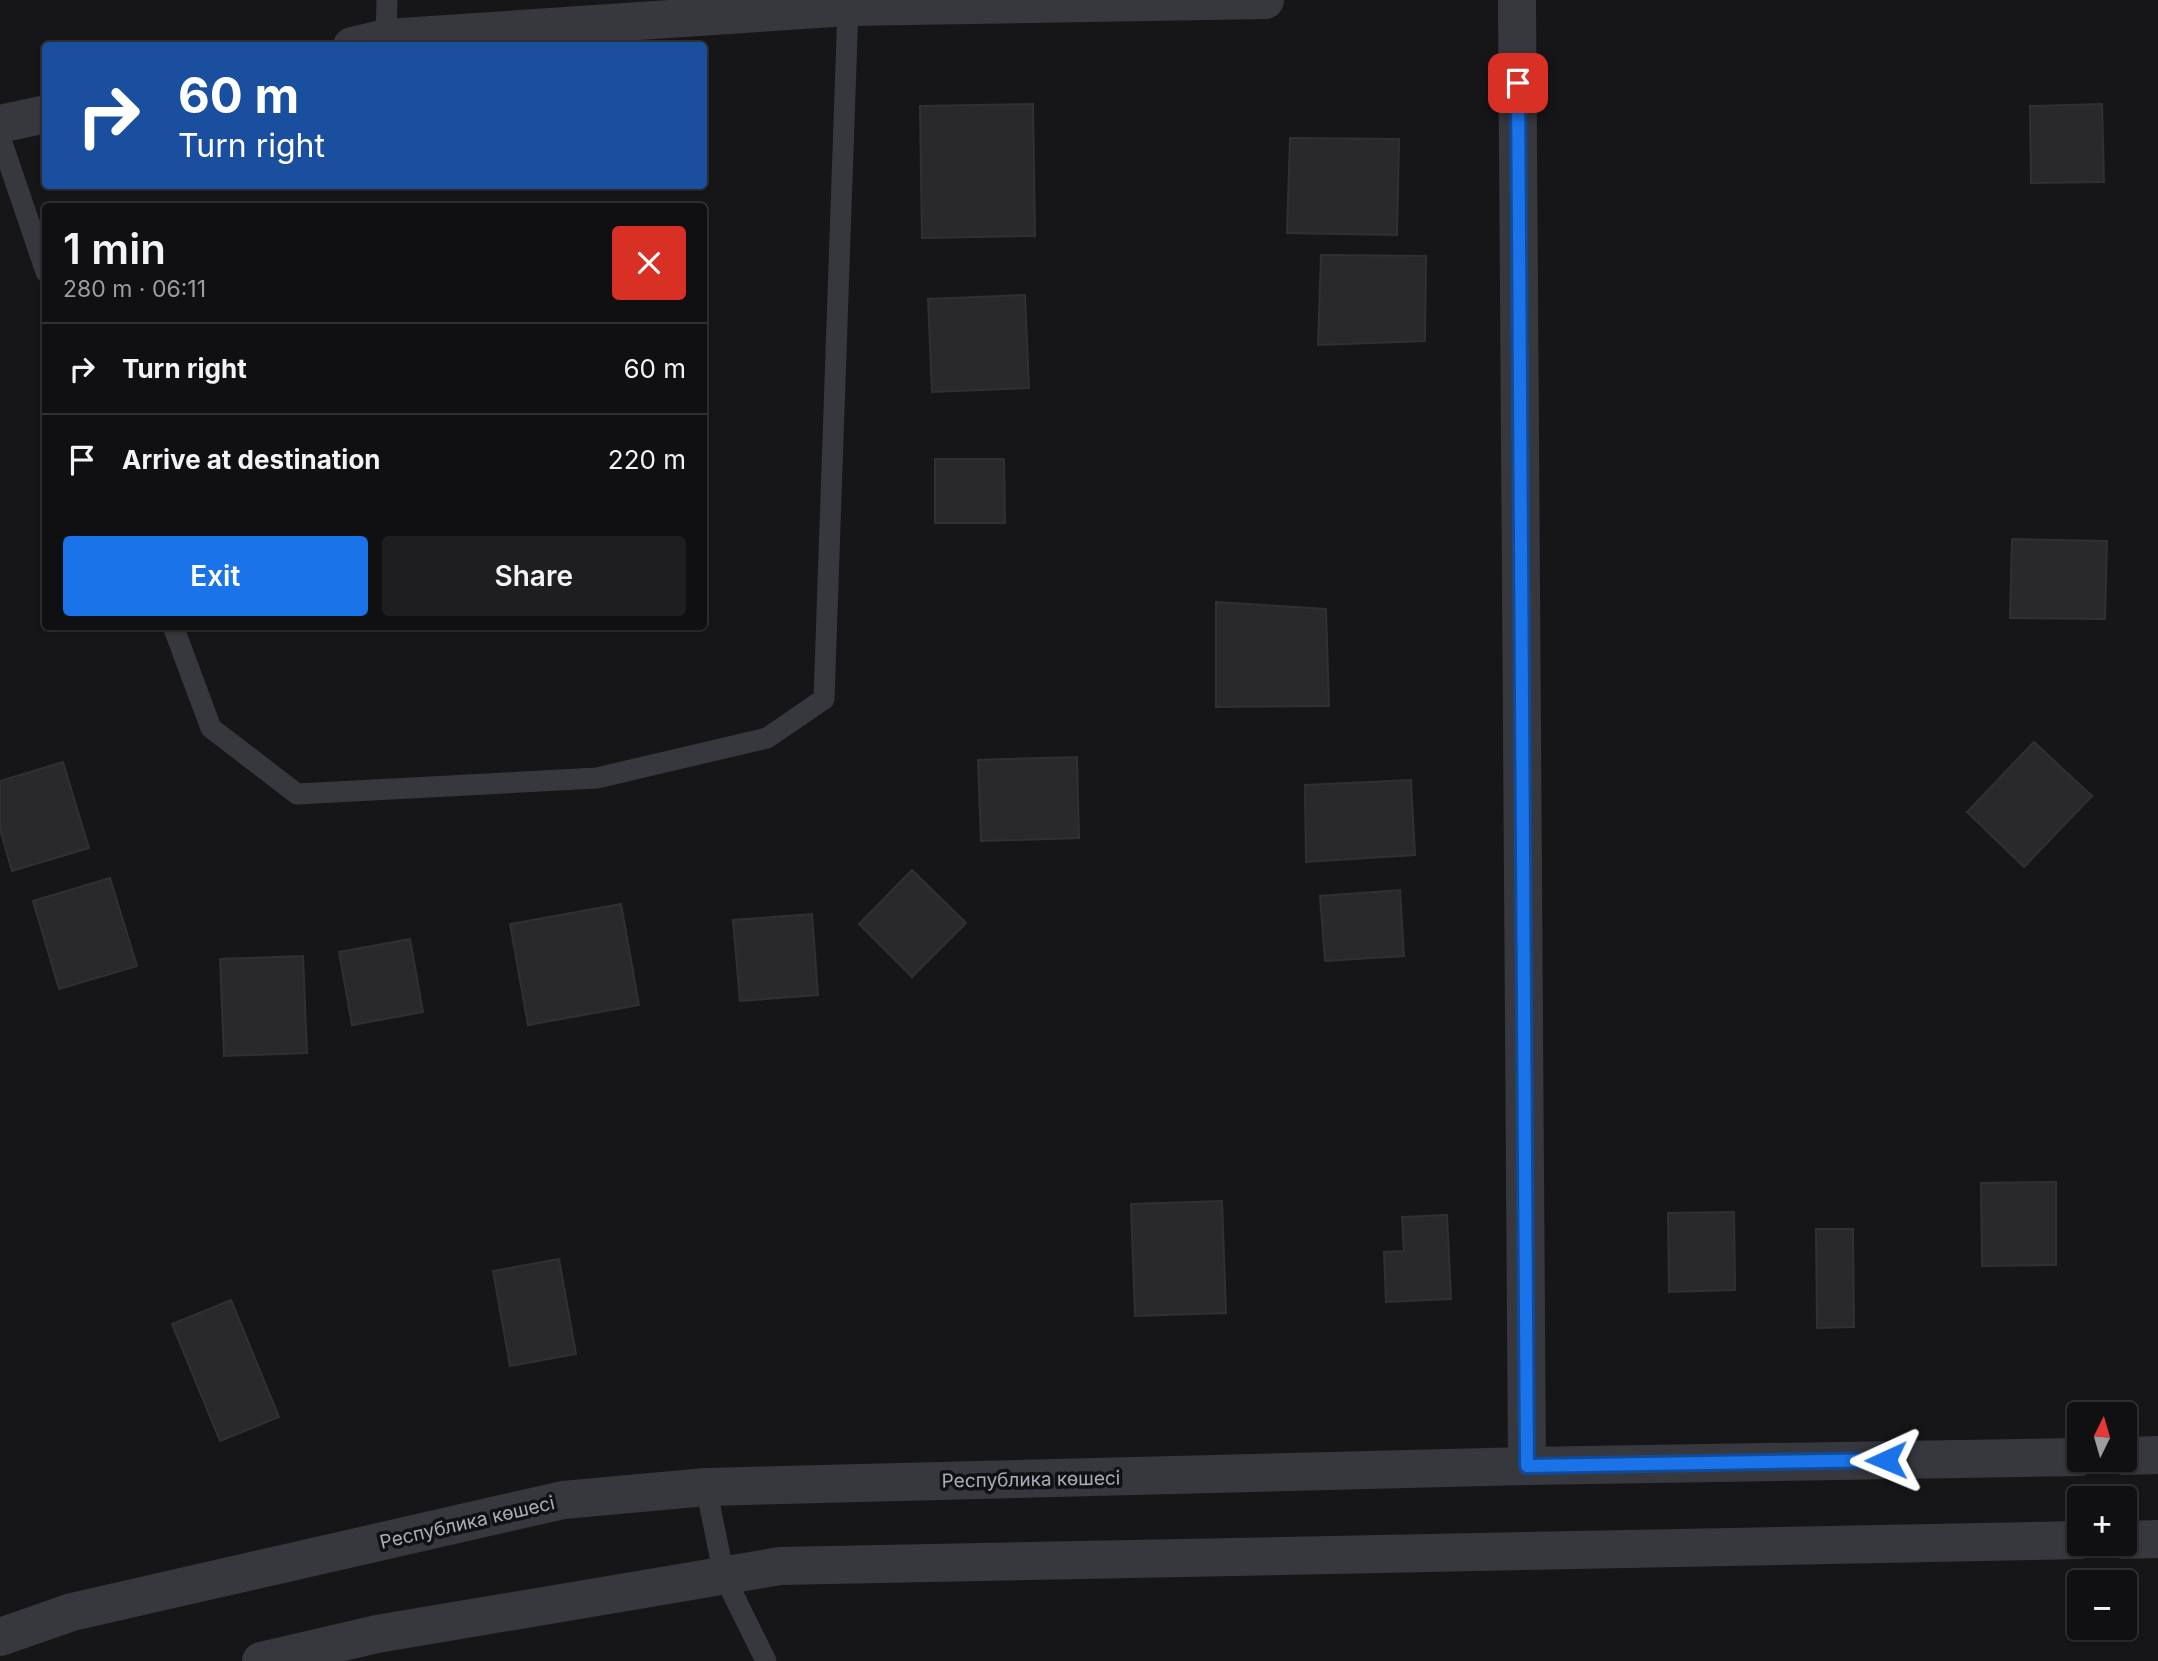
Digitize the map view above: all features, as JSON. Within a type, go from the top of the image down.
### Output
[{"type":"street","points":[[369,42],[848,7],[1265,0]]},
{"type":"street","points":[[1517,0],[1527,1466]]},
{"type":"street","points":[[0,124],[42,115]]},
{"type":"street","points":[[2137,1456],[2158,1455]]},
{"type":"street","name":"Республика көшесі","points":[[0,1637],[72,1612],[563,1500],[706,1487],[1527,1466],[2067,1457]]},
{"type":"street","points":[[2137,1539],[2158,1539]]},
{"type":"street","points":[[261,1661],[377,1634],[780,1566],[2067,1540]]},
{"type":"lane","points":[[369,42],[387,0]]},
{"type":"lane","points":[[174,630],[211,729],[297,794],[597,778],[767,738],[824,699],[848,7]]},
{"type":"lane","points":[[0,137],[42,260]]},
{"type":"lane","points":[[706,1487],[724,1576],[766,1661]]},
{"type":"building","points":[[1033,104],[1035,236],[922,238],[920,106]]},
{"type":"building","points":[[2102,104],[2104,182],[2031,183],[2030,106]]},
{"type":"building","points":[[1290,138],[1399,139],[1397,235],[1287,233]]},
{"type":"building","points":[[1321,255],[1426,256],[1425,341],[1318,345]]},
{"type":"building","points":[[1025,295],[1029,388],[932,392],[928,299]]},
{"type":"building","points":[[935,459],[1004,459],[1005,523],[935,523]]},
{"type":"building","points":[[2012,539],[2107,541],[2105,619],[2010,618]]},
{"type":"building","points":[[1216,602],[1326,609],[1329,706],[1216,707]]},
{"type":"building","points":[[2034,742],[2092,796],[2024,867],[1967,812]]},
{"type":"building","points":[[1077,757],[1079,838],[981,841],[978,760]]},
{"type":"building","points":[[63,762],[89,848],[12,871],[0,829],[0,781]]},
{"type":"building","points":[[1411,780],[1415,855],[1306,862],[1305,785]]},
{"type":"building","points":[[912,870],[966,923],[912,977],[859,924]]},
{"type":"building","points":[[110,878],[137,966],[59,989],[33,901]]},
{"type":"building","points":[[1400,890],[1404,956],[1325,961],[1320,896]]},
{"type":"building","points":[[621,904],[639,1005],[528,1025],[510,924]]},
{"type":"building","points":[[812,914],[818,995],[740,1001],[733,920]]},
{"type":"building","points":[[410,939],[423,1012],[352,1025],[339,952]]},
{"type":"building","points":[[303,956],[307,1053],[224,1056],[220,959]]},
{"type":"building","points":[[2056,1182],[2056,1265],[1982,1266],[1981,1183]]},
{"type":"building","points":[[1222,1201],[1226,1313],[1135,1316],[1131,1204]]},
{"type":"building","points":[[1734,1212],[1735,1290],[1669,1292],[1668,1213]]},
{"type":"building","points":[[1447,1215],[1451,1299],[1386,1302],[1384,1252],[1404,1251],[1402,1217]]},
{"type":"building","points":[[1816,1229],[1853,1229],[1854,1327],[1817,1328]]},
{"type":"building","points":[[559,1259],[576,1354],[510,1366],[493,1271]]},
{"type":"building","points":[[231,1300],[279,1417],[220,1441],[172,1324]]},
{"type":"route","points":[[1518,83],[1527,1466],[1886,1460]]}]
